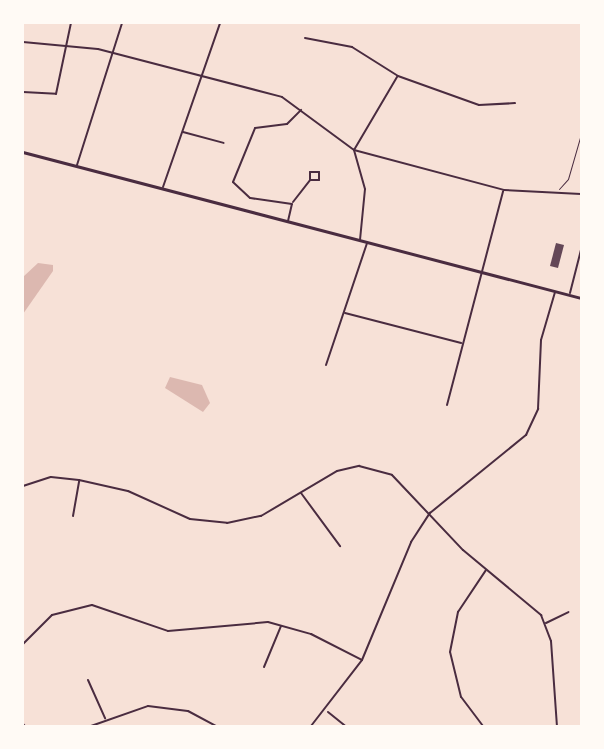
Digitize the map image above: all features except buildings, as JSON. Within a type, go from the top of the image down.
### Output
[{"type":"main road","points":[[23,152],[581,298]]},
{"type":"street","points":[[23,92],[56,94],[69,45],[71,23]]},
{"type":"street","points":[[77,166],[122,23]]},
{"type":"street","points":[[162,188],[220,23]]},
{"type":"street","points":[[305,38],[352,47],[398,76],[480,105],[515,103]]},
{"type":"street","points":[[23,42],[69,45],[113,53],[282,97],[354,150],[503,190],[581,194]]},
{"type":"street","points":[[360,240],[365,189],[354,150],[398,76]]},
{"type":"street","points":[[292,204],[250,198],[233,182],[255,128],[287,124],[301,109]]},
{"type":"street","points":[[182,132],[224,143]]},
{"type":"street","points":[[288,221],[292,204],[310,180]]},
{"type":"street","points":[[447,405],[503,190]]},
{"type":"street","points":[[326,365],[367,242]]},
{"type":"street","points":[[570,295],[581,250]]},
{"type":"street","points":[[311,726],[327,711],[362,660],[411,542],[430,513],[526,435],[538,409],[541,340],[555,291]]},
{"type":"street","points":[[344,313],[462,344]]},
{"type":"street","points":[[23,486],[51,477],[79,480],[211,524],[254,518],[337,471],[370,467],[400,480],[486,569],[526,597],[545,623],[557,726]]},
{"type":"street","points":[[73,516],[79,480]]},
{"type":"street","points":[[301,492],[340,546]]},
{"type":"street","points":[[483,726],[461,697],[450,652],[458,611],[486,569]]},
{"type":"street","points":[[23,643],[52,615],[92,605],[168,631],[243,621],[281,625],[362,660]]},
{"type":"street","points":[[545,623],[569,612]]},
{"type":"street","points":[[264,667],[281,625]]},
{"type":"street","points":[[88,680],[106,719]]},
{"type":"street","points":[[91,726],[106,719],[161,706],[216,726]]},
{"type":"street","points":[[327,711],[345,726]]},
{"type":"path","points":[[558,192],[568,179],[581,134]]},
{"type":"shaded area","points":[[38,263],[53,265],[53,271],[23,314],[23,277]]},
{"type":"shaded area","points":[[170,377],[202,385],[210,403],[203,412],[165,388]]}]
